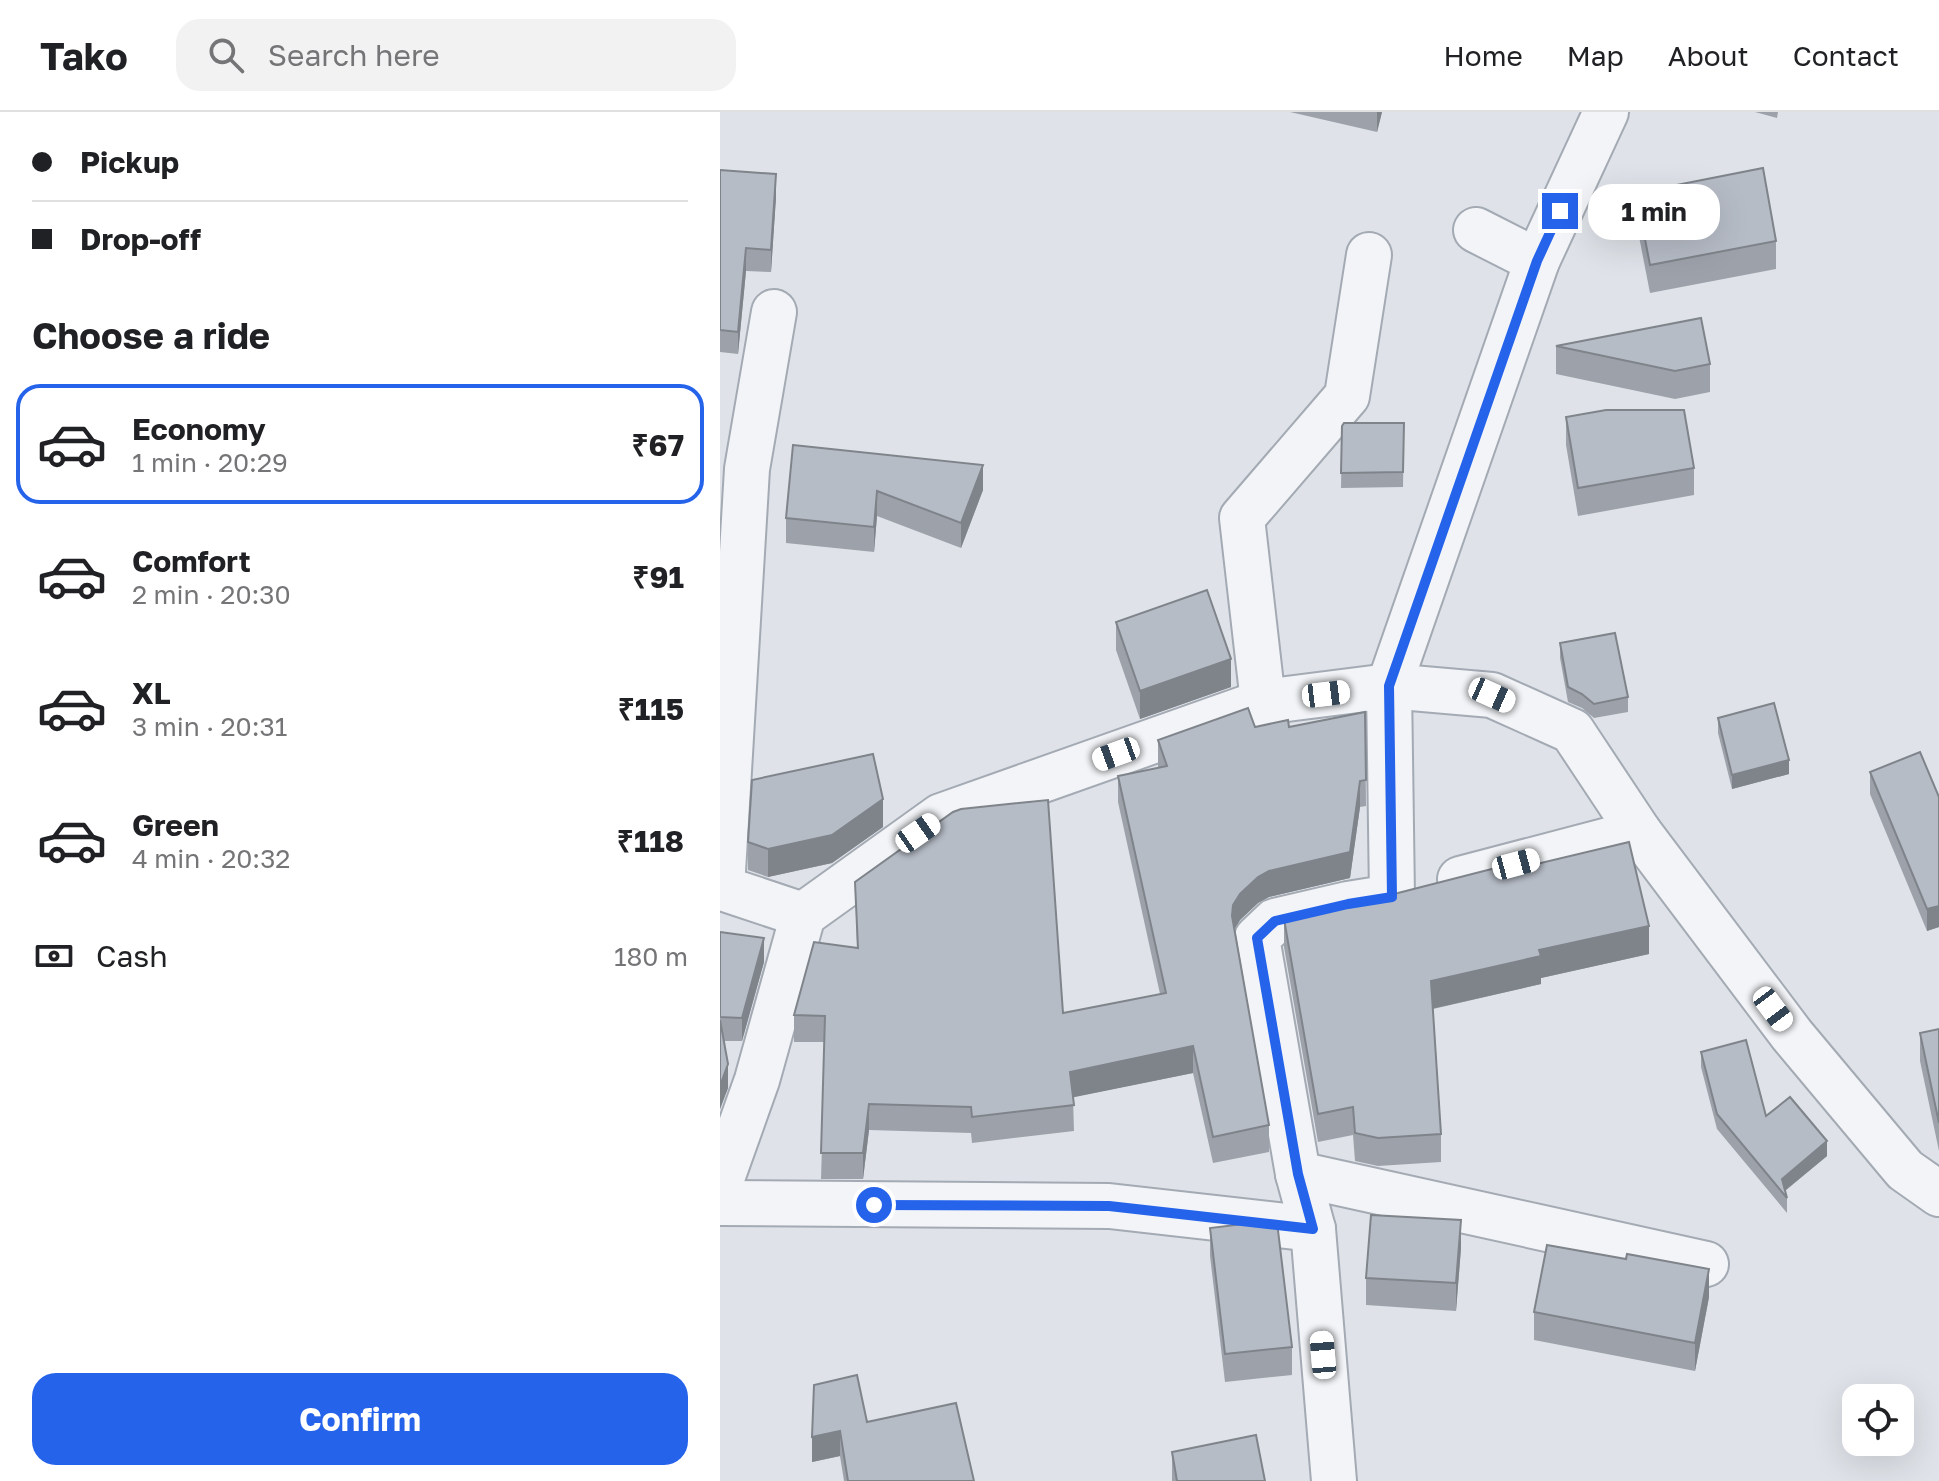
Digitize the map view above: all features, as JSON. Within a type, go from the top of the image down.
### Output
[{"type":"street","points":[[1392,897],[1389,686],[1537,261],[1606,112]]},
{"type":"street","points":[[1476,230],[1537,261]]},
{"type":"street","points":[[1263,702],[1242,518],[1347,396],[1369,255]]},
{"type":"street","points":[[774,312],[733,468],[722,888],[803,915]]},
{"type":"street","points":[[720,1184],[757,1080],[803,915],[941,816],[1263,702],[1389,686],[1492,695],[1572,731],[1639,832],[1792,1035],[1905,1170],[1939,1194]]},
{"type":"street","points":[[1334,1481],[1313,1229],[1298,1174],[1257,938],[1275,921],[1392,897],[1639,832]]},
{"type":"street","points":[[1298,1174],[1706,1264]]},
{"type":"street","points":[[720,1203],[1109,1206],[1313,1229]]},
{"type":"building","points":[[1763,168],[1776,241],[1650,265],[1636,193]]},
{"type":"building","points":[[720,170],[776,174],[771,250],[746,248],[738,332],[720,330]]},
{"type":"building","points":[[1701,318],[1710,364],[1675,371],[1556,346]]},
{"type":"building","points":[[1606,410],[1684,410],[1694,468],[1578,488],[1566,417]]},
{"type":"building","points":[[1344,423],[1404,423],[1403,472],[1341,473]]},
{"type":"building","points":[[793,445],[983,465],[961,523],[877,491],[874,527],[786,518]]},
{"type":"building","points":[[1207,590],[1231,659],[1140,691],[1116,622]]},
{"type":"building","points":[[1615,633],[1628,697],[1594,704],[1568,687],[1560,643]]},
{"type":"building","points":[[1774,703],[1789,760],[1732,775],[1718,718]]},
{"type":"building","points":[[1248,708],[1255,727],[1288,720],[1289,727],[1365,712],[1366,780],[1360,781],[1350,852],[1269,871],[1240,894],[1233,905],[1232,916],[1269,1125],[1213,1137],[1193,1046],[1070,1072],[1074,1105],[972,1117],[971,1107],[869,1104],[863,1153],[821,1153],[825,1016],[794,1015],[814,942],[858,948],[855,882],[953,812],[1048,800],[1063,1013],[1166,993],[1118,776],[1167,766],[1158,740]]},
{"type":"building","points":[[1920,752],[1939,797],[1939,906],[1927,909],[1870,772]]},
{"type":"building","points":[[873,754],[883,799],[832,835],[768,849],[748,842],[752,780]]},
{"type":"building","points":[[1629,842],[1649,926],[1539,950],[1541,956],[1431,981],[1441,1134],[1378,1138],[1355,1133],[1353,1107],[1318,1114],[1284,919],[1287,916],[1398,893],[1519,862],[1520,868]]},
{"type":"building","points":[[720,932],[764,938],[742,1018],[720,1017]]},
{"type":"building","points":[[720,1020],[728,1064],[720,1086]]},
{"type":"building","points":[[1939,1029],[1939,1123],[1920,1033]]},
{"type":"building","points":[[1746,1040],[1766,1116],[1790,1097],[1827,1141],[1782,1179],[1787,1198],[1717,1114],[1701,1052]]},
{"type":"building","points":[[1371,1215],[1461,1220],[1456,1283],[1366,1278]]},
{"type":"building","points":[[1277,1222],[1292,1347],[1225,1354],[1210,1228]]},
{"type":"building","points":[[1547,1245],[1626,1259],[1627,1254],[1709,1269],[1695,1343],[1534,1312]]},
{"type":"building","points":[[857,1375],[867,1422],[956,1403],[974,1481],[848,1481],[840,1431],[812,1437],[814,1385]]},
{"type":"building","points":[[1256,1435],[1265,1481],[1177,1481],[1172,1452]]},
{"type":"route","points":[[874,1205],[1109,1206],[1313,1229],[1298,1174],[1257,938],[1275,921],[1392,897],[1389,686],[1537,261],[1560,211]]}]
